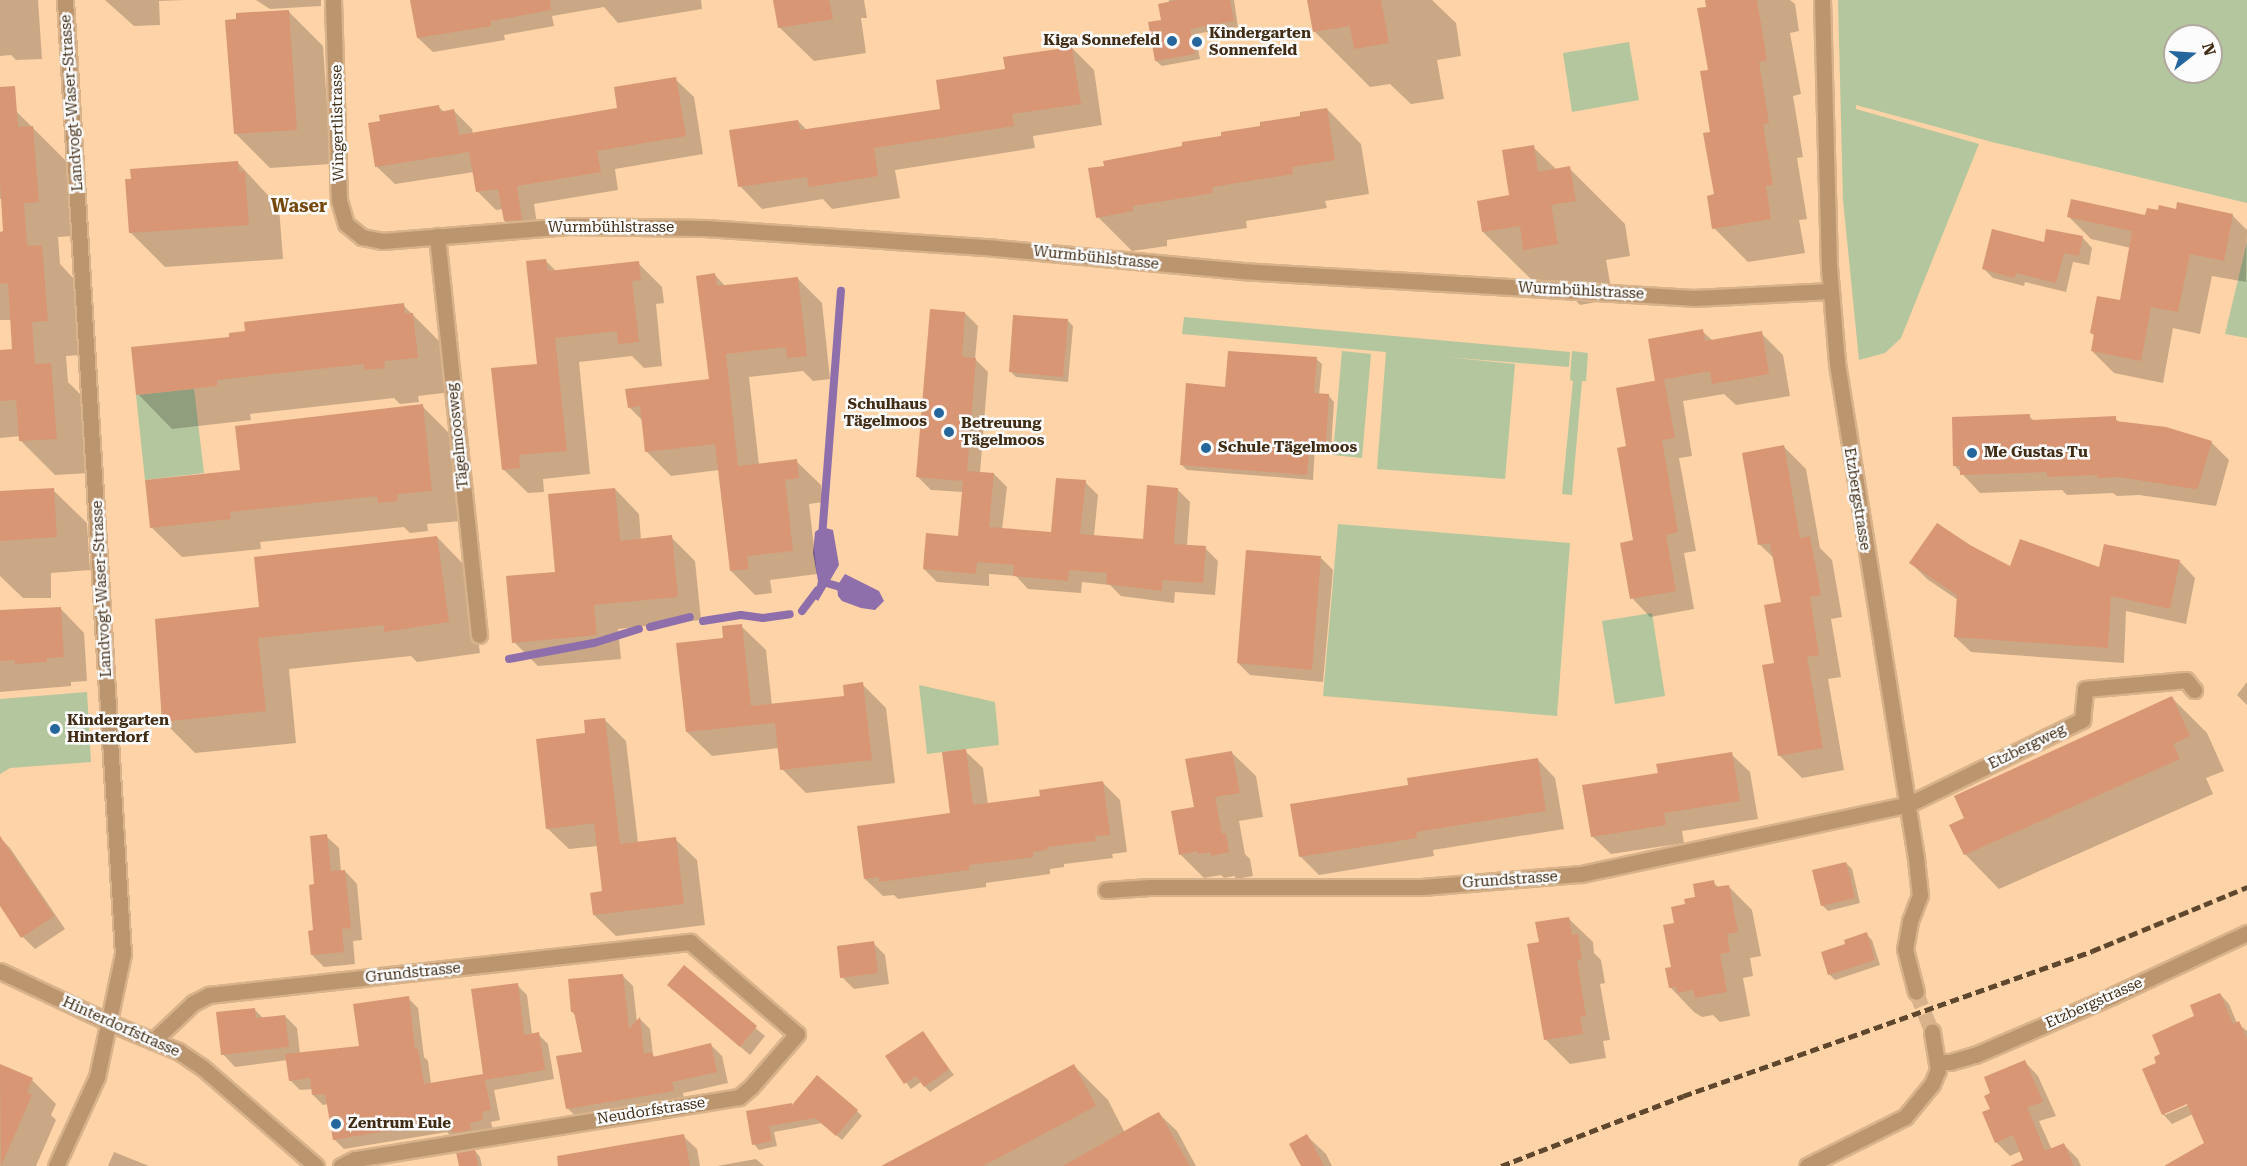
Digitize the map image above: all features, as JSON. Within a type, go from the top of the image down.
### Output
[{"type":"street","name":"Landvogt-Waser-Strasse","points":[[56,1166],[97,1077],[123,954],[86,315],[65,0]]},
{"type":"street","name":"Wingertlistrasse","points":[[333,0],[339,200],[346,224],[362,237]]},
{"type":"street","name":"Etzbergstrasse","points":[[1822,0],[1830,291],[1841,401],[1920,895],[1910,921],[1905,949],[1916,992]]},
{"type":"street","name":"Wurmbühlstrasse","points":[[362,237],[382,241],[568,226],[705,228],[995,248],[1241,271],[1692,298],[1830,291]]},
{"type":"street","name":"Tägelmoosweg","points":[[437,236],[479,635]]},
{"type":"street","name":"Etzbergweg","points":[[1907,805],[2082,720],[2085,689],[2186,680],[2194,690]]},
{"type":"street","name":"Grundstrasse","points":[[1106,890],[1150,887],[1422,887],[1581,874],[1907,805]]},
{"type":"street","name":"Etzbergstrasse","points":[[1939,1062],[1950,1062],[1975,1055],[2115,995],[2247,933]]},
{"type":"street","name":"Grundstrasse","points":[[153,1041],[193,1003],[209,995],[690,942]]},
{"type":"street","name":"Neudorfstrasse","points":[[341,1166],[355,1159],[739,1097],[751,1087],[797,1034],[690,942]]},
{"type":"street","name":"Hinterdorfstrasse","points":[[0,971],[110,1023],[178,1051],[202,1067],[316,1166]]},
{"type":"street","points":[[1807,1166],[1905,1117],[1932,1084],[1939,1062],[1932,1031]]},
{"type":"green space","points":[[1838,0],[2247,0],[2247,203],[1992,142],[1856,105],[1856,109],[1979,144],[1901,338],[1885,353],[1859,360],[1843,200]]},
{"type":"green space","points":[[1629,42],[1639,100],[1572,112],[1563,53]]},
{"type":"green space","points":[[2247,242],[2247,338],[2225,334]]},
{"type":"green space","points":[[1184,317],[1570,352],[1569,367],[1446,357],[1515,364],[1505,479],[1377,469],[1386,352],[1182,334]]},
{"type":"green space","points":[[1342,351],[1371,354],[1362,458],[1333,455]]},
{"type":"green space","points":[[1572,351],[1588,353],[1586,381],[1582,381],[1572,495],[1562,494],[1573,381],[1570,380]]},
{"type":"green space","points":[[194,389],[204,473],[145,480],[136,395]]},
{"type":"green space","points":[[1338,524],[1570,543],[1557,716],[1323,696]]},
{"type":"green space","points":[[1652,613],[1665,696],[1615,704],[1602,621]]},
{"type":"green space","points":[[919,685],[995,702],[999,745],[927,754]]},
{"type":"green space","name":"Kindergarten Hinterdorf","points":[[87,692],[91,762],[10,768],[0,774],[0,699]]},
{"type":"shaded area","points":[[822,527],[833,530],[839,565],[818,601],[814,598],[818,581],[813,553],[815,532]]},
{"type":"shaded area","points":[[845,574],[879,591],[884,601],[875,610],[842,601],[838,596],[837,586]]},
{"type":"building","points":[[410,0],[550,0],[551,10],[491,21],[491,26],[417,38]]},
{"type":"building","points":[[773,0],[829,0],[833,19],[778,28]]},
{"type":"building","name":"Kiga Sonnefeld","points":[[1178,0],[1230,0],[1234,21],[1190,29],[1195,54],[1155,61],[1148,22],[1161,20],[1158,4]]},
{"type":"building","points":[[1307,0],[1381,0],[1389,43],[1354,49],[1350,26],[1313,32]]},
{"type":"building","points":[[1705,0],[1757,0],[1767,60],[1759,62],[1769,123],[1763,124],[1773,185],[1766,186],[1771,219],[1712,229],[1707,196],[1714,194],[1703,133],[1710,132],[1700,71],[1708,70],[1697,8],[1706,7]]},
{"type":"building","points":[[289,10],[297,130],[234,134],[225,20],[236,19],[236,13]]},
{"type":"building","points":[[1072,47],[1081,104],[1012,114],[1014,126],[874,148],[878,176],[809,187],[807,177],[738,187],[729,130],[798,120],[800,130],[940,109],[936,80],[1005,69],[1003,57]]},
{"type":"building","points":[[676,77],[686,136],[597,151],[601,172],[517,186],[522,220],[504,221],[498,189],[476,192],[469,152],[375,167],[368,123],[380,121],[379,115],[439,105],[440,112],[454,109],[459,135],[617,108],[614,87]]},
{"type":"building","points":[[15,86],[18,127],[33,126],[39,202],[24,203],[27,246],[42,245],[48,321],[32,322],[35,364],[51,363],[57,439],[19,441],[16,400],[0,401],[0,350],[12,349],[8,283],[0,284],[0,232],[3,231],[0,181],[0,87]]},
{"type":"building","points":[[1327,108],[1335,160],[1292,167],[1293,174],[1212,187],[1213,193],[1133,206],[1133,211],[1096,218],[1088,168],[1104,166],[1103,161],[1182,146],[1182,142],[1221,136],[1221,132],[1260,126],[1260,122],[1300,116],[1300,112]]},
{"type":"building","points":[[1534,145],[1538,172],[1570,166],[1576,201],[1551,205],[1558,244],[1523,250],[1520,226],[1482,232],[1477,201],[1509,195],[1502,150]]},
{"type":"building","points":[[238,161],[239,172],[245,171],[249,225],[129,233],[125,179],[131,179],[130,169]]},
{"type":"building","points":[[2071,199],[2145,215],[2147,208],[2158,210],[2159,205],[2176,209],[2177,202],[2233,214],[2224,261],[2190,254],[2178,312],[2151,307],[2141,361],[2091,351],[2094,334],[2090,333],[2097,296],[2120,300],[2132,231],[2067,217]]},
{"type":"building","points":[[1992,229],[2044,242],[2046,229],[2083,236],[2079,256],[2064,253],[2056,283],[2016,273],[2015,278],[1982,269]]},
{"type":"building","points":[[546,259],[548,271],[639,261],[641,280],[632,281],[639,342],[618,344],[617,331],[555,338],[567,451],[519,455],[520,468],[502,470],[491,368],[537,364],[526,261]]},
{"type":"building","points":[[715,273],[717,286],[798,277],[807,356],[787,358],[786,347],[726,354],[738,466],[797,459],[799,478],[785,480],[793,551],[747,556],[749,569],[730,571],[715,444],[645,452],[640,406],[628,408],[625,389],[709,379],[696,276]]},
{"type":"building","points":[[404,303],[405,314],[413,313],[418,358],[384,361],[385,368],[364,370],[364,364],[217,380],[217,386],[136,395],[131,347],[229,337],[229,333],[245,331],[244,322]]},
{"type":"building","points":[[930,309],[965,312],[962,357],[976,358],[967,471],[994,473],[989,527],[1051,532],[1056,478],[1086,480],[1080,534],[1143,539],[1147,485],[1178,488],[1174,544],[1206,546],[1203,583],[1162,580],[1162,591],[1106,584],[1107,573],[1069,570],[1068,581],[1013,576],[1014,565],[977,562],[976,574],[923,569],[926,533],[958,536],[963,481],[916,477]]},
{"type":"building","points":[[1013,315],[1068,319],[1063,377],[1009,372]]},
{"type":"building","points":[[1703,329],[1705,341],[1762,331],[1769,374],[1712,384],[1710,371],[1655,381],[1648,339]]},
{"type":"building","points":[[1228,351],[1317,357],[1314,393],[1329,394],[1326,443],[1310,442],[1307,475],[1180,465],[1186,383],[1225,387]]},
{"type":"building","points":[[1664,379],[1675,438],[1662,440],[1678,532],[1666,535],[1676,591],[1630,599],[1620,543],[1633,540],[1617,448],[1626,446],[1616,388]]},
{"type":"building","points":[[423,404],[432,491],[397,494],[398,501],[378,503],[377,496],[230,512],[231,519],[150,528],[145,480],[240,470],[235,426]]},
{"type":"building","points":[[2030,414],[2030,420],[2116,416],[2116,421],[2166,427],[2212,441],[2198,488],[2194,489],[2119,477],[2097,478],[2097,475],[2047,477],[2047,472],[1960,475],[1960,466],[1953,466],[1952,417]]},
{"type":"building","points":[[1784,445],[1800,538],[1810,536],[1821,595],[1810,597],[1819,655],[1807,657],[1823,748],[1778,756],[1762,665],[1774,663],[1764,605],[1781,602],[1770,543],[1758,545],[1742,453]]},
{"type":"building","points":[[54,488],[57,537],[0,541],[0,491]]},
{"type":"building","points":[[615,488],[620,541],[672,535],[678,597],[594,605],[597,635],[512,643],[506,576],[555,572],[548,494]]},
{"type":"building","points":[[1937,523],[1970,545],[2010,566],[2020,539],[2099,567],[2104,544],[2180,560],[2170,609],[2111,596],[2108,648],[1954,637],[1957,595],[1909,563]]},
{"type":"building","points":[[437,536],[449,622],[384,632],[384,625],[258,638],[266,711],[162,722],[155,619],[259,607],[254,557]]},
{"type":"building","points":[[1246,550],[1321,556],[1312,670],[1237,663]]},
{"type":"building","points":[[61,607],[64,657],[47,658],[47,662],[15,664],[15,660],[0,661],[0,610]]},
{"type":"building","points":[[742,624],[751,706],[844,696],[843,685],[863,682],[872,760],[780,770],[775,723],[686,732],[676,643],[723,638],[722,626]]},
{"type":"building","points":[[2172,696],[2190,736],[2173,744],[2180,759],[1964,855],[1949,825],[1964,818],[1954,796]]},
{"type":"building","points":[[605,718],[620,844],[676,837],[684,904],[593,915],[590,893],[602,891],[594,823],[546,829],[536,739],[585,733],[584,720]]},
{"type":"building","points":[[966,749],[973,805],[1040,796],[1039,790],[1103,781],[1110,835],[1095,836],[1096,841],[1047,847],[1047,850],[1033,852],[1033,857],[969,865],[969,870],[879,882],[879,877],[864,879],[857,826],[950,813],[942,752]]},
{"type":"building","points":[[1232,751],[1240,793],[1215,797],[1222,834],[1226,833],[1229,852],[1211,856],[1211,852],[1198,854],[1198,851],[1179,855],[1171,811],[1194,807],[1185,759]]},
{"type":"building","points":[[1732,752],[1740,801],[1664,813],[1666,825],[1591,837],[1582,785],[1658,773],[1656,764]]},
{"type":"building","points":[[1538,758],[1546,811],[1416,832],[1417,838],[1299,857],[1290,804],[1408,785],[1407,778]]},
{"type":"building","points":[[327,834],[331,871],[345,870],[351,928],[342,929],[344,952],[311,955],[308,931],[313,930],[309,885],[314,884],[310,836]]},
{"type":"building","points":[[0,836],[54,916],[21,938],[0,906]]},
{"type":"building","points":[[1846,862],[1855,898],[1821,906],[1812,870]]},
{"type":"building","points":[[1714,880],[1715,887],[1729,885],[1738,932],[1727,934],[1730,952],[1720,954],[1727,992],[1695,998],[1693,990],[1677,993],[1676,987],[1669,988],[1665,968],[1671,967],[1663,925],[1674,923],[1671,907],[1685,904],[1684,899],[1695,897],[1693,884]]},
{"type":"building","points":[[1569,917],[1572,935],[1578,934],[1582,959],[1577,960],[1586,1016],[1580,1017],[1583,1034],[1544,1040],[1527,944],[1539,942],[1535,922]]},
{"type":"building","points":[[1867,932],[1875,960],[1828,975],[1821,952],[1845,944],[1844,940]]},
{"type":"building","points":[[874,941],[878,973],[840,978],[837,946]]},
{"type":"building","points":[[684,965],[757,1026],[740,1047],[667,985]]},
{"type":"building","points":[[623,974],[629,1029],[640,1017],[644,1054],[652,1052],[653,1057],[711,1043],[717,1072],[672,1082],[674,1091],[566,1109],[556,1056],[582,1052],[574,1012],[571,1012],[568,979]]},
{"type":"building","points":[[518,983],[524,1035],[539,1032],[545,1070],[485,1080],[491,1110],[482,1112],[483,1120],[470,1123],[471,1130],[453,1133],[451,1126],[441,1128],[440,1122],[333,1140],[325,1094],[312,1095],[310,1078],[289,1081],[285,1054],[359,1046],[353,1004],[409,996],[415,1049],[418,1049],[424,1084],[483,1074],[471,989]]},
{"type":"building","points":[[2220,993],[2233,1024],[2239,1021],[2247,1039],[2247,1166],[2164,1166],[2204,1143],[2187,1104],[2162,1115],[2142,1069],[2156,1063],[2154,1057],[2160,1054],[2152,1035],[2194,1016],[2190,1005]]},
{"type":"building","points":[[255,1008],[256,1018],[285,1015],[289,1047],[221,1055],[216,1012]]},
{"type":"building","points":[[923,1031],[949,1069],[924,1087],[916,1076],[904,1084],[885,1056]]},
{"type":"building","points":[[2025,1060],[2043,1102],[2027,1107],[2045,1151],[2064,1143],[2074,1166],[2010,1166],[2023,1160],[2013,1135],[1995,1143],[1982,1112],[1990,1109],[1984,1096],[1990,1093],[1984,1077]]},
{"type":"building","points":[[0,1064],[33,1078],[27,1092],[32,1095],[1,1166]]},
{"type":"building","points":[[1074,1064],[1096,1106],[983,1166],[881,1166]]},
{"type":"building","points":[[817,1075],[858,1110],[836,1136],[815,1118],[769,1126],[772,1141],[752,1145],[746,1111],[792,1103],[792,1105]]},
{"type":"building","points":[[1159,1112],[1190,1166],[1063,1166],[1149,1117]]},
{"type":"building","points":[[684,1134],[690,1166],[558,1166],[557,1156]]},
{"type":"building","points":[[1307,1134],[1324,1166],[1301,1166],[1289,1144]]},
{"type":"building","points":[[475,1149],[478,1166],[459,1166],[456,1152]]},
{"type":"waterway","points":[[822,537],[841,291]]},
{"type":"waterway","points":[[823,582],[837,586]]},
{"type":"waterway","points":[[802,611],[818,590]]},
{"type":"waterway","points":[[703,621],[741,615],[763,618],[790,614]]},
{"type":"waterway","points":[[650,627],[690,617]]},
{"type":"waterway","points":[[509,659],[594,643],[639,629]]},
{"type":"tunnel","points":[[1916,992],[1932,1031]]},
{"type":"railway","points":[[1501,1166],[1683,1096],[2092,951],[2247,887]]},
{"type":"place","name":"Kiga Sonnefeld","points":[[1172,41]]},
{"type":"place","name":"Kindergarten Sonnenfeld","points":[[1197,42]]},
{"type":"place","name":"Schulhaus Tägelmoos","points":[[939,413]]},
{"type":"place","name":"Betreuung Tägelmoos","points":[[949,432]]},
{"type":"place","name":"Schule Tägelmoos","points":[[1206,448]]},
{"type":"place","name":"Me Gustas Tu","points":[[1972,453]]},
{"type":"place","name":"Kindergarten Hinterdorf","points":[[55,729]]},
{"type":"place","name":"Zentrum Eule","points":[[336,1124]]},
{"type":"district","name":"Waser","points":[[299,206]]}]
